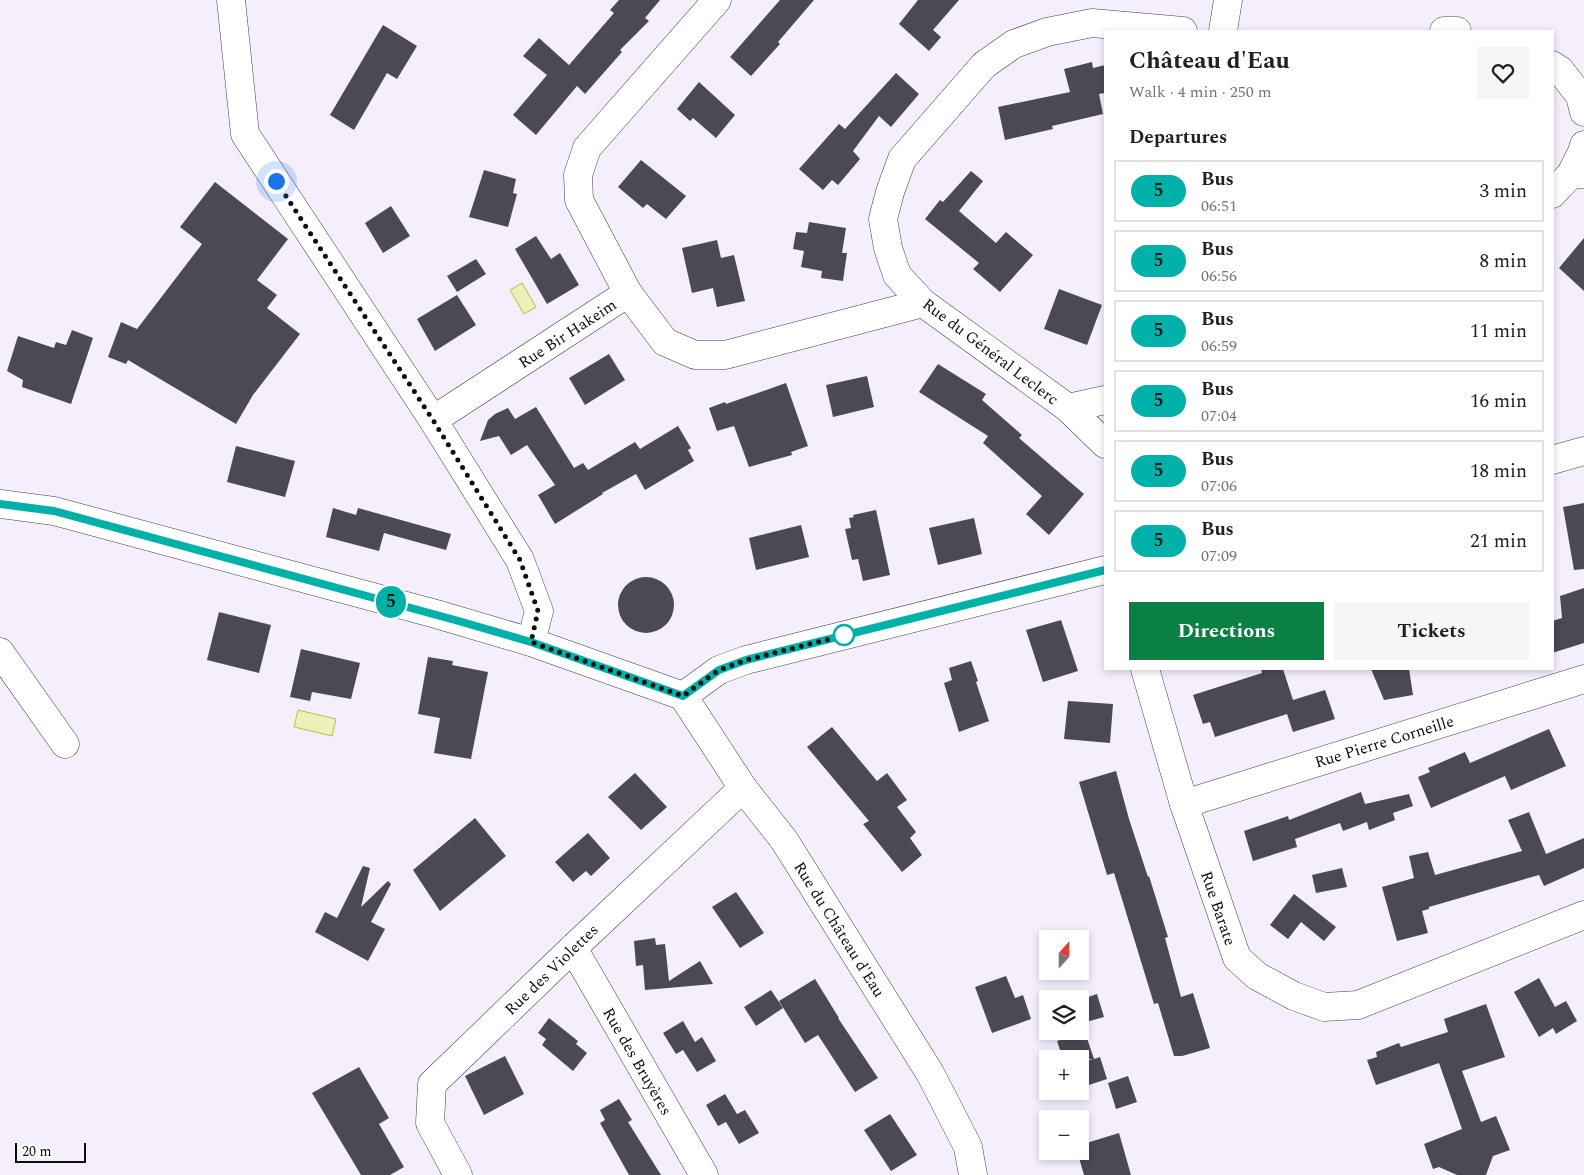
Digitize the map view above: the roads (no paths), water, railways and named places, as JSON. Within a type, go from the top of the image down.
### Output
[{"type":"street","points":[[231,0],[246,134],[433,420],[520,560],[538,611],[531,642]]},
{"type":"street","points":[[628,293],[579,200],[578,175],[587,148],[717,0]]},
{"type":"street","points":[[1223,30],[1228,0]]},
{"type":"street","name":"Rue du Général Leclerc","points":[[1104,443],[1068,408],[923,303],[897,275],[888,248],[883,219],[887,201],[902,159],[984,65],[1014,44],[1047,32],[1092,23],[1172,30]]},
{"type":"street","points":[[1554,66],[1560,70],[1580,96],[1584,112]]},
{"type":"street","points":[[1554,192],[1577,174],[1584,145]]},
{"type":"street","name":"Rue Bir Hakeim","points":[[433,420],[628,293],[665,342],[695,355],[725,355],[923,303]]},
{"type":"street","name":"Rue du Général Leclerc","points":[[1068,408],[1104,400]]},
{"type":"street","points":[[1554,459],[1584,451]]},
{"type":"street","points":[[0,504],[54,511],[418,609],[531,642],[683,696],[719,670],[746,660],[1104,570]]},
{"type":"street","points":[[0,652],[64,744]]},
{"type":"street","name":"Rue Barate","points":[[1145,670],[1184,804],[1237,958],[1265,980],[1294,996],[1324,1007],[1358,1004],[1584,915]]},
{"type":"street","name":"Rue Pierre Corneille","points":[[1184,804],[1584,679]]},
{"type":"street","name":"Rue du Château d'Eau","points":[[683,696],[743,788],[784,840],[930,1073],[968,1147],[973,1175]]},
{"type":"street","name":"Rue des Violettes","points":[[458,1175],[430,1123],[432,1084],[572,948],[743,788]]},
{"type":"street","name":"Rue des Bruyères","points":[[572,948],[704,1175]]}]
